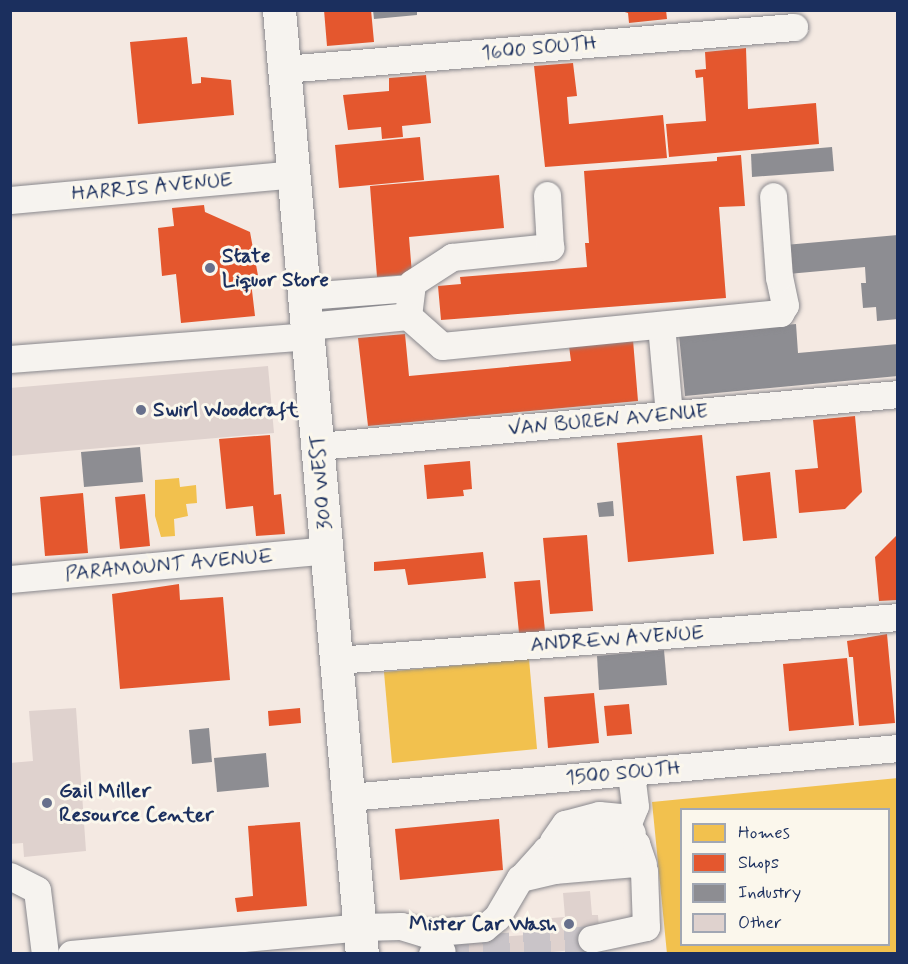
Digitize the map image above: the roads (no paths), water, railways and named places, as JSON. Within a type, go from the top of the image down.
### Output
[{"type":"main road","name":"300 WEST","points":[[279,10],[361,940]]},
{"type":"street","name":"1600 SOUTH","points":[[284,69],[794,27]]},
{"type":"street","name":"HARRIS AVENUE","points":[[10,200],[294,174]]},
{"type":"street","points":[[408,316],[412,283],[452,257],[550,247],[547,195]]},
{"type":"street","points":[[10,359],[307,319],[408,316],[442,346],[780,313],[785,305],[779,277],[773,196]]},
{"type":"street","points":[[307,319],[411,288]]},
{"type":"street","points":[[661,325],[669,414]]},
{"type":"street","name":"VAN BUREN AVENUE","points":[[318,446],[897,394]]},
{"type":"street","name":"PARAMOUNT AVENUE","points":[[10,579],[327,550]]},
{"type":"street","name":"ANDREW AVENUE","points":[[337,660],[897,617]]},
{"type":"street","name":"1500 SOUTH","points":[[349,797],[897,748]]},
{"type":"street","points":[[591,939],[646,927],[631,772]]},
{"type":"street","points":[[71,954],[361,940],[400,926],[424,933],[484,928],[497,917],[520,878],[550,845],[565,824],[578,819],[622,817],[637,847],[635,855],[566,858],[540,866],[520,878]]},
{"type":"street","points":[[10,876],[37,890],[45,954]]},
{"type":"tunnel","points":[[442,951],[591,939]]},
{"type":"place","name":"State Liquor Store","points":[[210,268]]},
{"type":"place","name":"Swirl Woodcraft","points":[[141,410]]},
{"type":"place","name":"Gail Miller Resource Center","points":[[47,803]]},
{"type":"place","name":"Mister Car Wash","points":[[569,924]]}]
